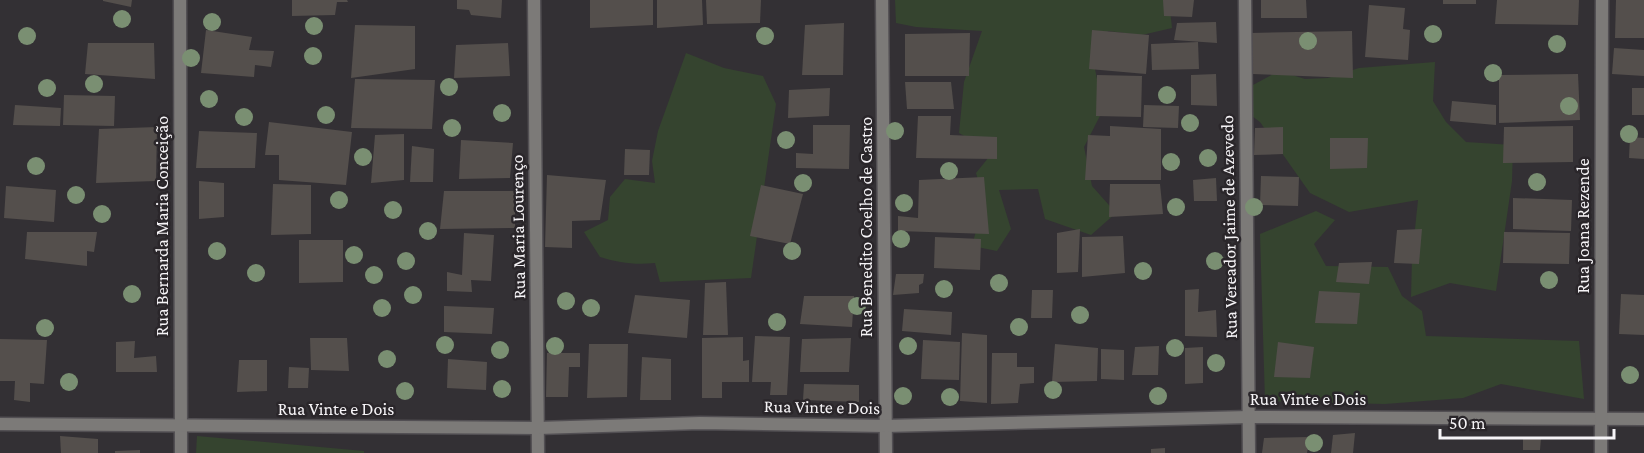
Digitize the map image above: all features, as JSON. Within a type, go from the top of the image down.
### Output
[{"type":"street","name":"Rua Bernarda Maria Conceição","points":[[180,0],[180,453]]},
{"type":"street","name":"Rua Maria Lourenço","points":[[534,0],[538,453]]},
{"type":"street","name":"Rua Benedito Coelho de Castro","points":[[882,0],[886,453]]},
{"type":"street","name":"Rua Vereador Jaime de Azevedo","points":[[1245,0],[1249,453]]},
{"type":"street","name":"Rua Joana Rezende","points":[[1601,453],[1602,0]]},
{"type":"street","name":"Rua Vinte e Dois","points":[[0,424],[538,428],[700,423],[885,426],[1249,417],[1644,419]]},
{"type":"green space","points":[[895,0],[1169,0],[1172,28],[1142,35],[1108,31],[1095,69],[1103,110],[1084,147],[1092,186],[1116,213],[1091,235],[1045,219],[1038,189],[999,190],[1011,229],[997,251],[972,246],[984,200],[976,173],[993,152],[959,133],[964,82],[982,31],[916,27],[896,23]]},
{"type":"green space","points":[[686,53],[724,68],[763,76],[776,104],[751,278],[660,282],[655,263],[627,263],[600,257],[584,232],[608,220],[610,197],[625,179],[655,183],[652,161],[658,131]]},
{"type":"green space","points":[[1435,62],[1433,101],[1446,122],[1466,142],[1513,145],[1512,181],[1496,291],[1450,283],[1411,297],[1412,258],[1418,200],[1349,212],[1310,193],[1260,122],[1252,116],[1253,85],[1279,71],[1305,79],[1328,78],[1359,68]]},
{"type":"green space","points":[[1316,211],[1335,220],[1314,244],[1326,266],[1388,267],[1402,296],[1422,311],[1426,336],[1579,341],[1584,399],[1501,384],[1463,398],[1385,404],[1265,401],[1260,234]]},
{"type":"green space","points":[[197,436],[364,451],[364,453],[196,453]]},
{"type":"building","points":[[103,0],[132,0],[131,7]]},
{"type":"building","points":[[292,0],[347,0],[348,2],[337,2],[335,15],[292,16]]},
{"type":"building","points":[[457,0],[502,0],[501,18],[471,15],[469,10],[457,9]]},
{"type":"building","points":[[590,0],[653,0],[653,25],[590,28]]},
{"type":"building","points":[[657,0],[702,0],[703,25],[657,28]]},
{"type":"building","points":[[706,0],[761,0],[760,23],[707,24]]},
{"type":"building","points":[[1163,0],[1194,0],[1192,17],[1164,16]]},
{"type":"building","points":[[1261,0],[1306,0],[1307,18],[1261,18]]},
{"type":"building","points":[[1443,0],[1476,0],[1476,4],[1443,4]]},
{"type":"building","points":[[1497,0],[1579,0],[1578,25],[1495,24]]},
{"type":"building","points":[[1616,0],[1644,0],[1644,38],[1615,38]]},
{"type":"building","points":[[1369,5],[1405,8],[1403,29],[1410,30],[1408,60],[1365,57]]},
{"type":"building","points":[[1216,22],[1217,43],[1174,40],[1177,23]]},
{"type":"building","points":[[844,23],[843,75],[802,75],[805,25]]},
{"type":"building","points":[[355,25],[415,26],[415,69],[351,78]]},
{"type":"building","points":[[206,30],[252,37],[249,50],[274,51],[271,67],[255,65],[254,77],[201,73]]},
{"type":"building","points":[[1092,30],[1149,35],[1146,74],[1089,69]]},
{"type":"building","points":[[1352,31],[1353,78],[1253,74],[1250,33]]},
{"type":"building","points":[[970,33],[969,76],[905,76],[905,34]]},
{"type":"building","points":[[1198,42],[1199,69],[1152,70],[1151,44]]},
{"type":"building","points":[[88,43],[154,43],[155,79],[85,74]]},
{"type":"building","points":[[508,43],[510,76],[454,78],[456,45]]},
{"type":"building","points":[[1614,48],[1644,50],[1644,76],[1612,74]]},
{"type":"building","points":[[1216,74],[1217,106],[1191,105],[1191,75]]},
{"type":"building","points":[[1578,74],[1580,120],[1499,123],[1499,75]]},
{"type":"building","points":[[1097,75],[1142,76],[1141,117],[1096,116]]},
{"type":"building","points":[[355,79],[435,80],[432,129],[351,128]]},
{"type":"building","points":[[905,82],[951,82],[954,109],[907,109]]},
{"type":"building","points":[[830,88],[829,116],[788,118],[789,90]]},
{"type":"building","points":[[1632,88],[1644,88],[1644,115],[1632,115]]},
{"type":"building","points":[[64,95],[115,96],[114,126],[63,125]]},
{"type":"building","points":[[1452,101],[1496,105],[1496,125],[1450,121]]},
{"type":"building","points":[[15,105],[61,108],[60,126],[13,125]]},
{"type":"building","points":[[1144,105],[1179,106],[1178,128],[1143,127]]},
{"type":"building","points":[[918,116],[951,116],[950,135],[997,137],[997,159],[916,158]]},
{"type":"building","points":[[269,122],[352,132],[346,185],[279,180],[279,155],[265,155]]},
{"type":"building","points":[[813,125],[850,125],[849,169],[796,168],[796,153],[813,154]]},
{"type":"building","points":[[1110,126],[1161,129],[1161,180],[1085,180],[1088,135],[1110,136]]},
{"type":"building","points":[[1573,126],[1573,162],[1503,163],[1504,127]]},
{"type":"building","points":[[157,127],[156,181],[96,183],[99,129]]},
{"type":"building","points":[[1283,127],[1283,154],[1254,155],[1255,128]]},
{"type":"building","points":[[199,131],[257,133],[255,168],[196,168]]},
{"type":"building","points":[[404,134],[404,180],[371,183],[375,135]]},
{"type":"building","points":[[1630,137],[1644,138],[1644,159],[1629,158]]},
{"type":"building","points":[[1330,138],[1368,138],[1367,168],[1330,169]]},
{"type":"building","points":[[461,140],[513,143],[510,178],[459,179]]},
{"type":"building","points":[[412,146],[434,149],[433,182],[410,182]]},
{"type":"building","points":[[625,149],[650,150],[649,175],[624,175]]},
{"type":"building","points":[[547,175],[606,180],[600,220],[572,221],[572,248],[545,247]]},
{"type":"building","points":[[1261,176],[1299,177],[1298,206],[1260,205]]},
{"type":"building","points":[[984,177],[989,234],[898,231],[898,216],[918,218],[919,180]]},
{"type":"building","points":[[1216,178],[1217,201],[1194,201],[1193,180]]},
{"type":"building","points":[[199,181],[224,183],[224,217],[199,219]]},
{"type":"building","points":[[273,184],[311,185],[311,234],[271,235]]},
{"type":"building","points":[[1110,184],[1160,184],[1163,214],[1109,217]]},
{"type":"building","points":[[761,185],[803,194],[790,244],[750,236]]},
{"type":"building","points":[[6,186],[56,190],[54,222],[4,218]]},
{"type":"building","points":[[444,191],[515,191],[515,228],[440,229]]},
{"type":"building","points":[[1513,198],[1572,200],[1571,231],[1513,229]]},
{"type":"building","points":[[1080,229],[1078,272],[1057,273],[1057,233]]},
{"type":"building","points":[[1422,229],[1419,264],[1394,263],[1397,230]]},
{"type":"building","points":[[27,232],[97,232],[94,252],[87,251],[87,266],[25,259]]},
{"type":"building","points":[[1504,232],[1570,233],[1569,264],[1503,263]]},
{"type":"building","points":[[464,233],[494,235],[491,281],[471,280],[472,292],[447,291],[447,272],[462,275]]},
{"type":"building","points":[[1123,236],[1125,273],[1082,277],[1082,237]]},
{"type":"building","points":[[935,237],[981,239],[980,270],[934,268]]},
{"type":"building","points":[[299,240],[343,240],[343,282],[299,283]]},
{"type":"building","points":[[1372,262],[1369,284],[1336,282],[1339,263]]},
{"type":"building","points":[[896,274],[924,274],[923,283],[919,285],[919,293],[893,295]]},
{"type":"building","points":[[726,282],[728,335],[703,335],[705,283]]},
{"type":"building","points":[[1199,289],[1198,312],[1216,310],[1217,337],[1185,336],[1185,290]]},
{"type":"building","points":[[1032,290],[1053,290],[1052,318],[1031,318]]},
{"type":"building","points":[[1319,291],[1360,293],[1357,324],[1315,323]]},
{"type":"building","points":[[1621,294],[1644,295],[1644,335],[1619,334]]},
{"type":"building","points":[[635,295],[690,300],[687,338],[628,333]]},
{"type":"building","points":[[804,296],[854,296],[852,327],[800,324]]},
{"type":"building","points":[[444,306],[494,308],[492,334],[444,332]]},
{"type":"building","points":[[904,309],[952,312],[951,335],[902,331]]},
{"type":"building","points":[[962,333],[987,335],[987,403],[960,401]]},
{"type":"building","points":[[755,336],[790,337],[787,395],[770,395],[771,382],[752,382]]},
{"type":"building","points":[[743,337],[743,361],[749,360],[749,382],[722,382],[722,398],[702,398],[702,338]]},
{"type":"building","points":[[310,338],[347,338],[349,371],[311,370]]},
{"type":"building","points":[[851,338],[849,372],[800,372],[802,339]]},
{"type":"building","points":[[0,339],[47,340],[44,384],[30,383],[30,402],[14,400],[15,381],[0,381]]},
{"type":"building","points":[[923,340],[960,342],[959,380],[921,379]]},
{"type":"building","points":[[135,341],[134,358],[156,356],[157,372],[116,372],[116,342]]},
{"type":"building","points":[[1278,342],[1314,347],[1310,378],[1274,377]]},
{"type":"building","points":[[589,344],[628,344],[627,397],[587,398]]},
{"type":"building","points":[[1055,344],[1098,348],[1097,381],[1052,382]]},
{"type":"building","points":[[1159,346],[1158,375],[1132,375],[1135,347]]},
{"type":"building","points":[[1203,347],[1203,383],[1185,384],[1185,348]]},
{"type":"building","points":[[1101,349],[1124,350],[1124,380],[1101,379]]},
{"type":"building","points":[[547,353],[580,353],[580,367],[569,367],[568,397],[546,397]]},
{"type":"building","points":[[992,353],[1017,353],[1017,367],[1034,367],[1034,383],[1020,384],[1018,403],[991,404]]},
{"type":"building","points":[[642,357],[671,359],[671,400],[640,400]]},
{"type":"building","points":[[448,359],[487,362],[486,390],[447,388]]},
{"type":"building","points":[[239,360],[267,360],[267,391],[237,392]]},
{"type":"building","points":[[289,367],[309,368],[308,388],[288,388]]},
{"type":"building","points":[[804,384],[859,385],[859,402],[803,400]]},
{"type":"building","points":[[1355,433],[1353,453],[1331,453],[1333,435]]},
{"type":"building","points":[[60,436],[98,439],[98,453],[61,453]]},
{"type":"building","points":[[1310,437],[1307,453],[1262,453],[1264,438]]},
{"type":"building","points":[[1523,438],[1541,438],[1540,450],[1523,450]]},
{"type":"building","points":[[1165,448],[1165,453],[1151,453],[1151,449]]},
{"type":"building","points":[[140,450],[140,453],[115,453],[115,451]]}]
